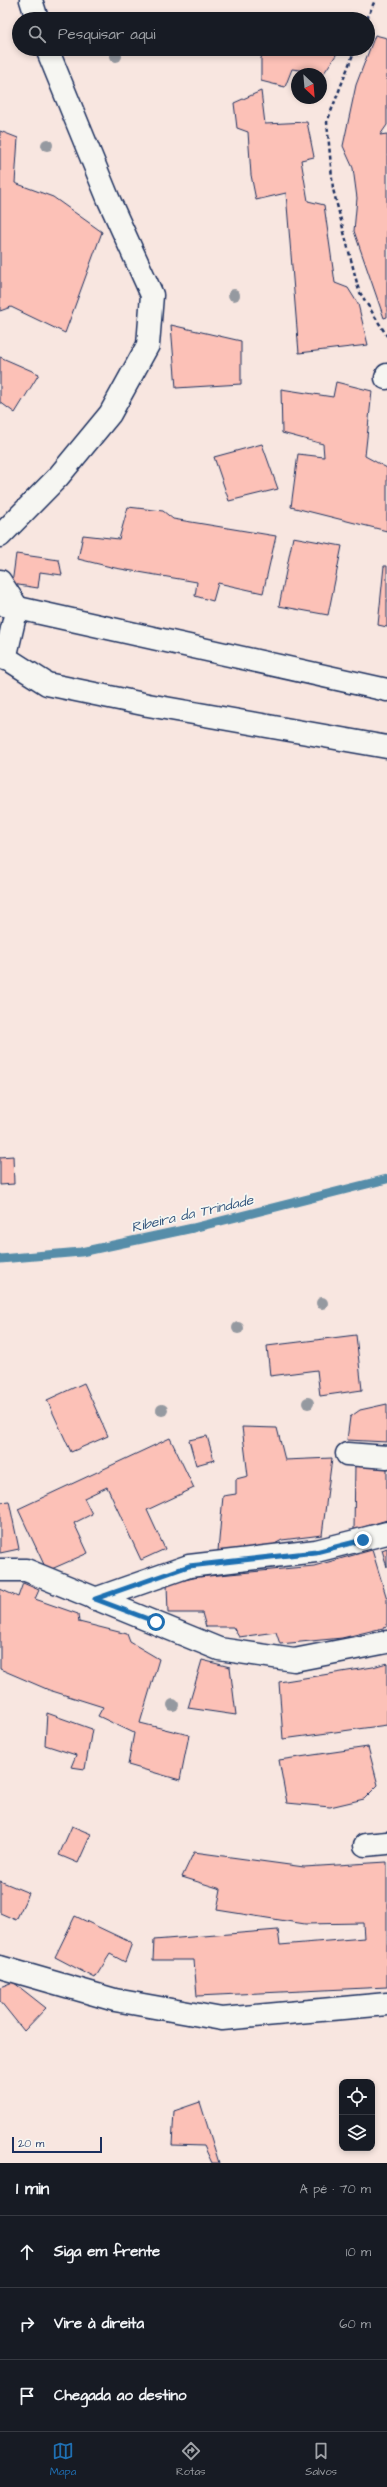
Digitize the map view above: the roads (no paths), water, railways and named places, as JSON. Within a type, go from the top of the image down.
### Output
[{"type":"street","points":[[31,0],[35,12]]},
{"type":"street","points":[[0,536],[58,477],[110,414],[148,344],[152,295],[108,198],[50,56]]},
{"type":"street","points":[[0,581],[9,605],[2,657],[47,684],[148,705],[387,747]]},
{"type":"street","points":[[9,605],[387,690]]},
{"type":"street","points":[[347,1454],[387,1457]]},
{"type":"street","points":[[95,1599],[189,1566],[316,1552],[387,1533]]},
{"type":"street","points":[[0,1570],[26,1570],[95,1599],[156,1622],[218,1649],[294,1660],[387,1642]]},
{"type":"street","points":[[365,1845],[387,1843]]},
{"type":"street","points":[[0,1966],[115,2000],[222,2019],[387,2004]]},
{"type":"waterway","name":"Ribeira da Trindade","points":[[0,1259],[81,1252],[193,1228],[387,1179]]}]
